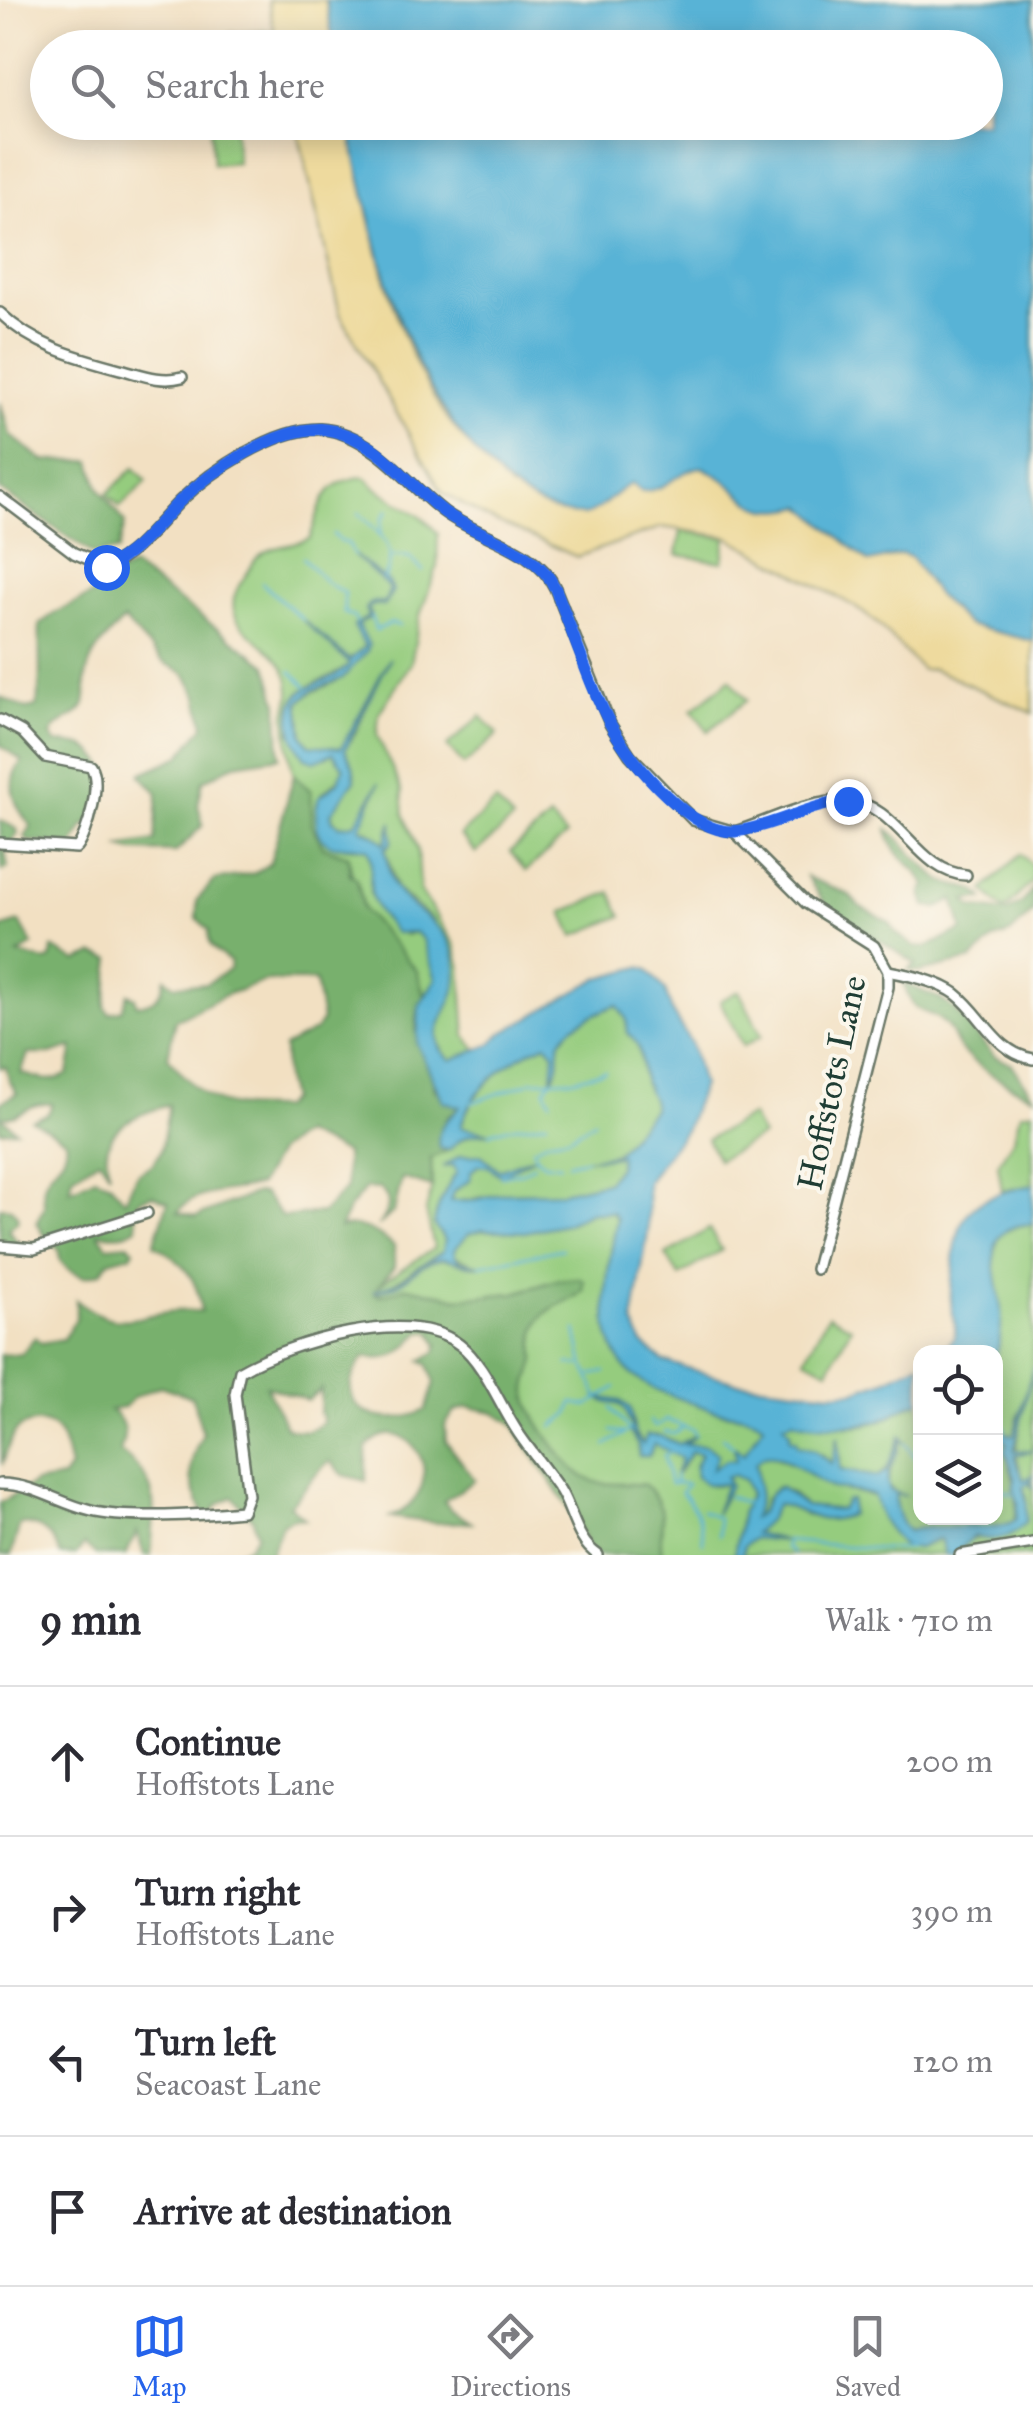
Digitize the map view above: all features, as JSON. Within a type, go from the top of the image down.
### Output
[{"type":"street","points":[[0,312],[32,338],[72,356],[155,378],[182,378]]},
{"type":"street","name":"Hoffstots Lane","points":[[0,497],[74,553],[106,567],[131,551],[203,480],[238,458],[306,430],[330,430],[375,450],[447,514],[531,558],[544,569],[610,724],[630,755],[693,820],[735,832],[806,903],[874,946],[888,971],[816,1269]]},
{"type":"street","points":[[0,720],[22,732],[45,757],[91,766],[97,784],[83,840],[77,848],[0,843]]},
{"type":"street","points":[[735,832],[815,806],[858,803],[884,817],[942,868],[966,875]]},
{"type":"street","points":[[888,971],[956,994],[994,1037],[1020,1057],[1033,1059]]},
{"type":"street","points":[[0,1246],[34,1249],[146,1212]]},
{"type":"street","points":[[0,1484],[31,1487],[87,1510],[112,1515],[239,1511],[248,1495],[235,1394],[240,1371],[264,1357],[305,1344],[375,1330],[417,1328],[441,1334],[464,1348],[560,1490],[585,1544],[598,1555]]},
{"type":"street","points":[[960,1555],[1033,1543]]},
{"type":"green space","points":[[211,140],[235,140],[237,162],[213,164]]},
{"type":"green space","points":[[0,402],[10,435],[44,461],[91,461],[99,488],[125,523],[118,551],[93,554],[0,490]]},
{"type":"green space","points":[[134,468],[147,481],[120,507],[107,494]]},
{"type":"green space","points":[[365,477],[438,534],[437,568],[420,615],[411,663],[379,713],[377,735],[402,790],[404,814],[418,849],[420,891],[455,945],[461,968],[466,1036],[480,1050],[451,1060],[438,1039],[436,979],[424,997],[409,962],[364,911],[350,863],[338,852],[323,847],[312,825],[311,792],[294,775],[291,764],[286,718],[290,690],[286,672],[240,623],[234,610],[235,594],[257,558],[271,549],[310,538],[326,496],[351,479]],"holes":[[[364,638],[369,645],[349,670],[299,702],[303,736],[309,745],[341,749],[371,694],[357,730],[344,750],[355,780],[331,813],[338,824],[350,827],[374,793],[360,829],[386,844],[391,826],[389,846],[385,848],[397,890],[434,921],[436,979],[423,939],[415,932],[405,935],[370,893],[372,863],[368,849],[332,845],[324,839],[317,822],[319,798],[344,768],[333,753],[325,757],[290,733],[295,699],[308,687],[350,664],[347,660],[363,651]]]},
{"type":"green space","points":[[681,531],[726,538],[723,562],[677,555]]},
{"type":"green space","points":[[133,567],[267,665],[278,703],[280,757],[235,764],[203,781],[198,805],[203,825],[176,852],[118,847],[155,841],[158,793],[140,774],[179,757],[204,726],[198,696],[185,674],[163,662],[124,620],[89,664],[82,709],[51,735],[56,743],[87,748],[108,771],[99,817],[84,826],[73,846],[28,841],[25,837],[31,826],[16,802],[12,786],[22,761],[0,745],[0,697],[26,709],[36,707],[40,624],[94,594],[98,573]]},
{"type":"green space","points":[[730,679],[747,700],[708,731],[692,710]]},
{"type":"green space","points":[[481,716],[498,734],[464,765],[447,746]]},
{"type":"green space","points":[[294,775],[311,791],[312,825],[323,847],[348,856],[363,909],[417,971],[424,997],[416,1023],[420,1045],[435,1090],[460,1107],[447,1117],[439,1148],[449,1150],[431,1158],[432,1187],[402,1178],[394,1211],[378,1226],[388,1203],[380,1189],[366,1188],[348,1210],[340,1228],[368,1230],[394,1246],[394,1267],[374,1292],[379,1296],[407,1287],[459,1298],[515,1293],[557,1280],[584,1281],[583,1291],[548,1311],[537,1326],[528,1399],[548,1437],[576,1471],[606,1484],[645,1485],[654,1495],[662,1512],[662,1555],[598,1555],[590,1550],[572,1513],[512,1423],[494,1412],[468,1407],[455,1411],[445,1425],[446,1441],[475,1480],[444,1501],[471,1522],[436,1523],[391,1517],[411,1503],[421,1487],[424,1470],[419,1454],[409,1442],[396,1435],[381,1437],[366,1448],[366,1481],[343,1475],[330,1461],[289,1505],[305,1519],[293,1518],[282,1524],[270,1555],[237,1555],[236,1552],[249,1547],[257,1534],[253,1520],[233,1497],[219,1504],[206,1519],[191,1477],[193,1457],[203,1434],[192,1397],[160,1386],[134,1397],[124,1408],[110,1410],[124,1429],[120,1452],[134,1463],[149,1485],[154,1510],[151,1555],[144,1555],[137,1532],[126,1555],[96,1555],[84,1545],[76,1555],[60,1555],[45,1532],[20,1524],[11,1555],[0,1555],[0,1503],[35,1483],[63,1478],[70,1468],[61,1436],[43,1423],[28,1424],[16,1432],[2,1465],[0,1355],[21,1354],[35,1337],[41,1343],[63,1339],[76,1319],[76,1300],[101,1316],[120,1320],[172,1311],[201,1311],[197,1289],[187,1271],[154,1244],[168,1202],[152,1195],[139,1200],[135,1209],[137,1227],[123,1234],[98,1233],[107,1246],[128,1244],[134,1249],[131,1255],[109,1261],[100,1273],[84,1277],[63,1264],[59,1250],[42,1232],[37,1222],[44,1207],[44,1186],[63,1158],[66,1140],[32,1120],[48,1114],[52,1104],[1,1117],[16,1130],[0,1131],[0,1103],[17,1093],[6,1067],[0,1068],[0,928],[20,922],[33,945],[18,954],[45,961],[51,959],[52,948],[77,961],[94,954],[111,959],[105,1007],[109,1013],[122,1010],[128,994],[135,997],[137,1005],[153,1000],[165,978],[175,985],[206,984],[230,969],[230,962],[211,946],[209,930],[197,918],[197,900],[215,880],[255,873],[270,863]],"holes":[[[266,981],[315,981],[322,1020],[316,1030],[284,1047],[290,1099],[281,1108],[243,1107],[217,1101],[194,1086],[168,1057],[175,1020],[228,994]],[[73,1047],[68,1074],[50,1080],[21,1073],[28,1054],[50,1054]],[[169,1105],[161,1151],[153,1164],[137,1174],[125,1200],[109,1182],[95,1177],[70,1190],[73,1176],[99,1159],[110,1174],[107,1159],[113,1135],[142,1114]],[[302,1134],[345,1153],[346,1188],[322,1213],[282,1217],[264,1194],[256,1193],[196,1217],[178,1212],[204,1195],[259,1185],[278,1151]],[[431,1331],[438,1344],[436,1352],[421,1361],[428,1364],[435,1383],[426,1410],[391,1418],[362,1410],[351,1389],[354,1374],[365,1357],[390,1357],[420,1332]],[[266,1386],[308,1400],[321,1389],[323,1421],[301,1431],[286,1427]]]},
{"type":"green space","points":[[496,802],[513,820],[476,853],[460,835]]},
{"type":"green space","points":[[550,818],[566,836],[526,871],[510,852]]},
{"type":"green space","points":[[0,820],[17,829],[18,834],[5,851],[8,868],[2,871]]},
{"type":"green space","points":[[888,829],[941,880],[970,888],[984,899],[966,900],[972,907],[1006,912],[1024,901],[1033,888],[1033,912],[1010,934],[994,939],[971,960],[920,972],[908,970],[916,964],[826,906],[807,877],[848,894],[859,906],[890,923],[896,933],[915,947],[927,947],[963,930],[954,899],[938,908],[926,906],[922,893],[926,885],[898,853]]},
{"type":"green space","points":[[1021,854],[1033,866],[1033,881],[1004,910],[984,890]]},
{"type":"green space","points":[[611,892],[622,916],[574,936],[563,912]]},
{"type":"green space","points":[[903,983],[954,1009],[995,1057],[1012,1064],[1033,1096],[968,1057],[945,1024],[917,1008]]},
{"type":"green space","points":[[739,991],[762,1036],[743,1046],[720,1001]]},
{"type":"green space","points":[[618,1005],[628,1033],[638,1043],[645,1085],[654,1108],[623,1148],[612,1155],[621,1155],[607,1182],[562,1192],[506,1193],[449,1201],[453,1192],[470,1180],[478,1165],[488,1166],[501,1176],[521,1162],[499,1170],[481,1155],[460,1156],[445,1166],[453,1165],[458,1172],[443,1197],[434,1225],[445,1240],[443,1251],[387,1287],[437,1259],[476,1265],[455,1256],[454,1250],[468,1234],[483,1230],[524,1232],[565,1224],[591,1212],[612,1212],[617,1219],[607,1280],[607,1323],[620,1360],[633,1375],[660,1391],[712,1410],[752,1418],[763,1425],[744,1455],[735,1449],[736,1460],[725,1461],[709,1471],[718,1454],[706,1446],[685,1444],[695,1435],[679,1444],[647,1435],[643,1450],[635,1435],[630,1408],[620,1401],[603,1401],[628,1410],[630,1432],[638,1444],[639,1456],[649,1456],[654,1444],[681,1458],[677,1474],[691,1452],[701,1454],[695,1467],[696,1477],[712,1485],[726,1484],[716,1511],[730,1486],[726,1477],[733,1475],[745,1480],[750,1494],[742,1512],[734,1555],[662,1555],[662,1512],[645,1485],[606,1484],[584,1477],[567,1462],[539,1424],[527,1389],[535,1359],[535,1331],[548,1312],[582,1291],[584,1281],[580,1278],[557,1280],[515,1293],[459,1298],[407,1287],[386,1295],[373,1292],[434,1248],[426,1211],[432,1187],[431,1158],[462,1139],[483,1133],[461,1128],[482,1089],[519,1057],[546,1044],[554,1053],[553,1077],[559,1046],[567,1032],[583,1020]]},
{"type":"green space","points":[[1032,1111],[1033,1185],[1002,1191],[998,1164],[1014,1138],[1020,1113]]},
{"type":"green space","points":[[751,1116],[762,1136],[718,1160],[707,1139]]},
{"type":"green space","points":[[0,1207],[11,1208],[17,1215],[18,1221],[8,1229],[20,1245],[13,1253],[0,1252]]},
{"type":"green space","points":[[1033,1224],[1033,1367],[1027,1390],[1033,1373],[1033,1555],[954,1555],[972,1539],[1005,1536],[1026,1522],[1027,1497],[1023,1487],[1028,1482],[1030,1485],[1030,1481],[1024,1481],[1017,1460],[1019,1413],[1014,1435],[1003,1433],[1003,1345],[997,1345],[1001,1312],[993,1261],[1003,1232]]},
{"type":"green space","points":[[709,1229],[722,1250],[679,1276],[666,1255]]},
{"type":"green space","points":[[828,1315],[851,1327],[828,1370],[805,1358]]},
{"type":"green space","points":[[913,1404],[913,1525],[1003,1525],[1003,1439],[1008,1443],[1005,1452],[1016,1498],[1012,1523],[1001,1526],[990,1527],[909,1531],[898,1514],[896,1493],[887,1485],[892,1463],[878,1477],[840,1470],[840,1456],[832,1464],[823,1455],[797,1445],[784,1427],[788,1420],[861,1425]]},
{"type":"green space","points":[[768,1454],[799,1467],[830,1487],[874,1496],[903,1547],[918,1548],[940,1539],[945,1555],[742,1555],[744,1546],[754,1538],[779,1539],[753,1533],[767,1522],[776,1504],[820,1519],[851,1514],[851,1501],[842,1510],[805,1506],[777,1487],[765,1499],[759,1516],[752,1519],[758,1492],[755,1464]]},
{"type":"sand","points":[[268,0],[326,0],[331,30],[274,30]]},
{"type":"sand","points":[[300,140],[352,140],[381,265],[418,369],[452,425],[511,489],[702,467],[727,481],[750,502],[803,506],[869,562],[903,554],[911,557],[937,595],[968,625],[1033,641],[1033,713],[933,669],[922,670],[877,623],[854,606],[728,537],[662,527],[577,557],[483,516],[442,492],[340,314]]},
{"type":"water","points":[[326,0],[1033,0],[1033,641],[968,625],[937,595],[911,557],[903,554],[869,562],[803,506],[758,506],[702,467],[650,491],[641,491],[632,483],[585,515],[546,508],[512,487],[460,433],[413,351],[382,262],[352,140],[1003,140],[1003,30],[331,30]]},
{"type":"water","points":[[354,555],[388,581],[393,590],[384,606],[368,607],[371,617],[358,625],[369,645],[367,651],[343,678],[313,690],[299,702],[303,736],[309,745],[341,748],[390,658],[345,750],[355,780],[331,813],[340,826],[355,824],[379,783],[360,828],[385,844],[392,822],[392,842],[385,849],[393,882],[402,896],[445,936],[455,958],[455,990],[438,1035],[443,1052],[451,1060],[491,1044],[501,1034],[599,978],[640,967],[647,969],[665,990],[673,1014],[691,1043],[702,1085],[686,1129],[647,1181],[648,1232],[633,1321],[642,1343],[663,1361],[736,1382],[832,1393],[855,1391],[913,1366],[913,1404],[888,1417],[851,1425],[793,1420],[784,1424],[797,1445],[814,1450],[832,1464],[838,1436],[840,1470],[878,1477],[886,1471],[901,1436],[906,1444],[901,1438],[888,1483],[890,1490],[905,1496],[896,1494],[895,1503],[909,1531],[996,1526],[1016,1519],[1015,1478],[1005,1452],[1003,1433],[1014,1435],[1033,1367],[1014,1451],[1033,1450],[1015,1458],[1024,1480],[1033,1475],[1033,1488],[1028,1483],[1023,1487],[1026,1522],[1014,1532],[996,1539],[974,1536],[954,1555],[945,1555],[940,1539],[918,1548],[904,1548],[881,1519],[874,1496],[833,1488],[772,1456],[755,1464],[759,1498],[753,1518],[780,1487],[805,1506],[841,1510],[851,1500],[851,1514],[820,1519],[777,1504],[767,1522],[754,1533],[786,1541],[754,1538],[744,1546],[742,1555],[734,1555],[742,1511],[750,1494],[745,1480],[733,1475],[726,1477],[730,1486],[715,1514],[726,1484],[706,1484],[696,1477],[695,1467],[701,1454],[691,1452],[675,1475],[681,1458],[654,1444],[649,1456],[639,1456],[638,1444],[630,1432],[632,1425],[622,1407],[598,1397],[620,1401],[630,1408],[635,1435],[643,1444],[647,1435],[679,1444],[696,1435],[685,1444],[706,1446],[718,1454],[712,1469],[726,1460],[736,1460],[734,1447],[744,1454],[763,1425],[752,1418],[712,1410],[660,1391],[633,1375],[620,1360],[607,1323],[607,1280],[617,1219],[612,1212],[591,1212],[565,1224],[524,1232],[483,1230],[468,1234],[454,1250],[455,1256],[460,1261],[480,1265],[440,1259],[422,1266],[397,1285],[373,1292],[398,1282],[443,1251],[445,1240],[434,1225],[457,1172],[453,1165],[443,1167],[460,1156],[481,1155],[499,1170],[536,1156],[501,1176],[488,1166],[478,1165],[470,1180],[453,1192],[450,1201],[506,1193],[562,1192],[607,1182],[618,1167],[620,1156],[586,1159],[616,1154],[653,1109],[637,1045],[617,1005],[586,1018],[565,1034],[552,1078],[554,1053],[546,1044],[493,1077],[472,1101],[461,1127],[490,1133],[467,1136],[449,1150],[439,1148],[440,1129],[460,1107],[443,1101],[417,1044],[419,1006],[436,979],[423,939],[415,932],[395,933],[380,913],[372,896],[368,849],[335,846],[319,833],[319,797],[337,783],[344,768],[333,753],[315,761],[305,758],[295,741],[291,721],[292,707],[303,691],[350,664],[303,620],[350,660],[365,647],[354,626],[369,616],[366,609],[369,604],[385,603],[390,588]]},
{"type":"water","points":[[1033,1185],[1033,1224],[1003,1233],[994,1254],[1001,1322],[999,1345],[947,1345],[956,1330],[951,1286],[961,1227],[975,1206],[999,1194]]},
{"type":"waterway","points":[[380,536],[388,510]]},
{"type":"waterway","points":[[359,513],[386,542],[390,558],[384,579]]},
{"type":"waterway","points":[[333,534],[348,543],[354,555]]},
{"type":"waterway","points":[[392,556],[409,557],[423,571]]},
{"type":"waterway","points":[[303,558],[326,582],[344,593],[344,613],[353,616],[357,623]]},
{"type":"waterway","points":[[262,583],[303,620]]},
{"type":"waterway","points":[[371,617],[376,630],[392,623],[400,626]]},
{"type":"waterway","points":[[291,671],[307,687]]},
{"type":"waterway","points":[[531,1081],[574,1079],[605,1071]]},
{"type":"waterway","points":[[551,1080],[545,1090],[551,1101]]},
{"type":"waterway","points":[[471,1103],[528,1083]]},
{"type":"waterway","points":[[536,1156],[533,1149],[548,1140],[569,1137],[594,1121]]},
{"type":"waterway","points":[[490,1133],[547,1122]]},
{"type":"waterway","points":[[535,1156],[544,1163],[560,1165]]},
{"type":"waterway","points":[[568,1163],[586,1159]]},
{"type":"waterway","points":[[501,1176],[523,1172],[534,1165]]},
{"type":"waterway","points":[[480,1265],[562,1249]]},
{"type":"waterway","points":[[576,1330],[583,1363],[598,1397]]},
{"type":"waterway","points":[[568,1364],[581,1365]]},
{"type":"waterway","points":[[592,1375],[605,1372]]},
{"type":"waterway","points":[[553,1427],[569,1414],[573,1403],[588,1406],[616,1387]]},
{"type":"waterway","points":[[611,1408],[629,1429]]},
{"type":"waterway","points":[[650,1421],[655,1427],[667,1420],[693,1430],[696,1435]]},
{"type":"waterway","points":[[1003,1425],[1003,1434]]},
{"type":"waterway","points":[[665,1432],[674,1434],[682,1428]]},
{"type":"waterway","points":[[606,1445],[630,1430]]},
{"type":"waterway","points":[[612,1431],[625,1433]]},
{"type":"waterway","points":[[722,1437],[734,1447]]},
{"type":"waterway","points":[[906,1444],[913,1454]]},
{"type":"waterway","points":[[671,1452],[664,1456],[670,1484],[675,1483]]},
{"type":"waterway","points":[[675,1475],[676,1483],[687,1484],[681,1492],[697,1515],[703,1543]]},
{"type":"waterway","points":[[1003,1491],[1014,1494]]},
{"type":"waterway","points":[[729,1497],[746,1503]]},
{"type":"waterway","points":[[702,1510],[718,1518],[719,1535]]},
{"type":"waterway","points":[[792,1553],[785,1548],[786,1541],[910,1548]]},
{"type":"route","points":[[106,567],[131,551],[203,480],[238,458],[306,430],[342,433],[375,450],[447,514],[531,558],[544,569],[618,738],[693,820],[735,832],[815,806],[848,801]]}]
